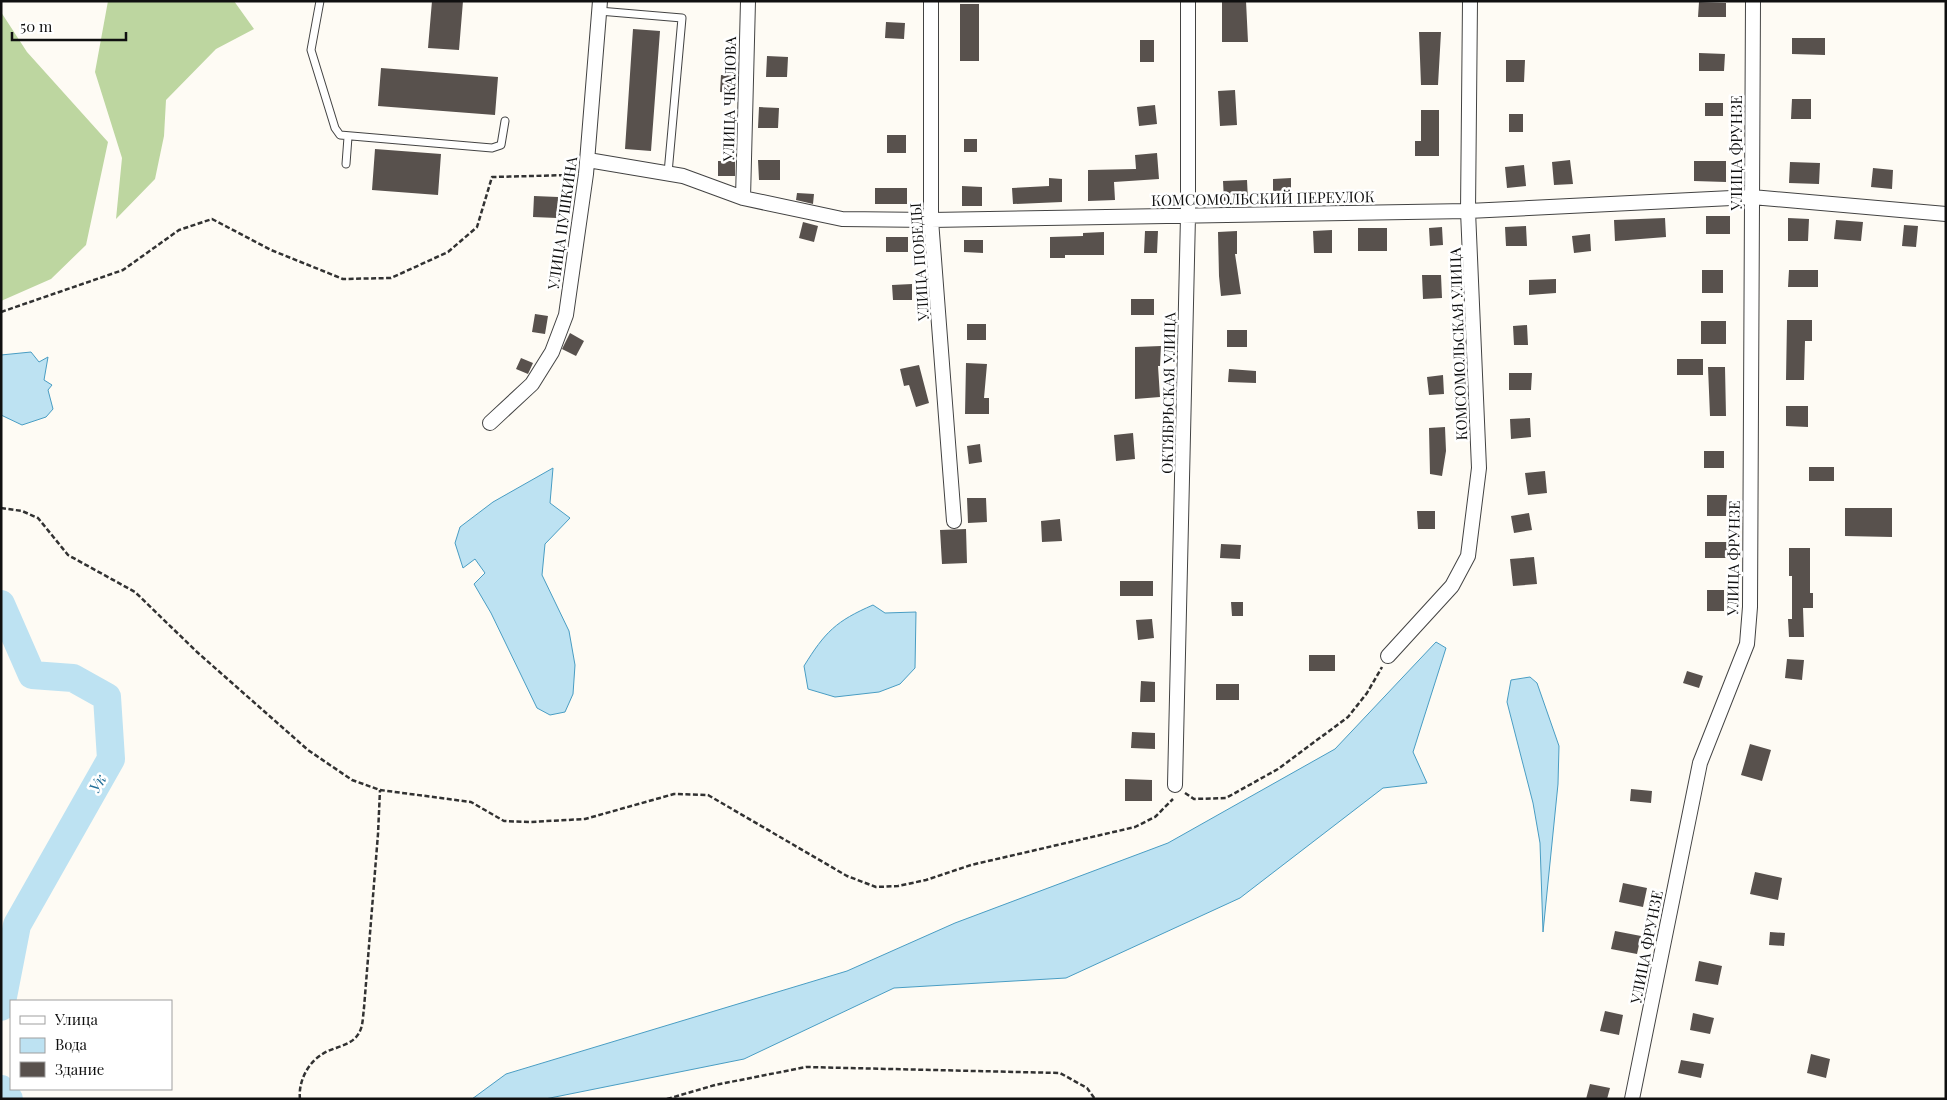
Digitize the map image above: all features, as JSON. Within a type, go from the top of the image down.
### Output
[{"type":"street","name":"УЛИЦА ЧКАЛОВА","points":[[743,198],[748,1]]},
{"type":"street","name":"УЛИЦА ПОБЕДЫ","points":[[931,1],[931,220],[954,521]]},
{"type":"street","name":"ОКТЯБРЬСКАЯ УЛИЦА","points":[[1175,785],[1188,216],[1188,1]]},
{"type":"street","name":"КОМСОМОЛЬСКАЯ УЛИЦА","points":[[1388,656],[1452,586],[1468,556],[1479,468],[1468,211],[1470,1]]},
{"type":"street","name":"УЛИЦА ФРУНЗЕ","points":[[1632,1099],[1700,763],[1747,644],[1750,597],[1753,1]]},
{"type":"street","name":"УЛИЦА ПУШКИНА","points":[[490,423],[532,384],[552,352],[566,315],[587,167],[600,6]]},
{"type":"street","name":"КОМСОМОЛЬСКИЙ ПЕРЕУЛОК","points":[[587,167],[683,176],[743,198],[842,219],[931,220],[1468,211],[1752,197],[1946,214]]},
{"type":"lane","points":[[320,1],[311,50],[335,128],[340,135],[492,148],[501,145],[504,140],[505,120]]},
{"type":"lane","points":[[600,6],[682,18],[668,174]]},
{"type":"lane","points":[[346,164],[348,137]]},
{"type":"path","points":[[1,312],[123,270],[179,230],[212,219],[270,250],[343,280],[391,278],[448,252],[478,227],[492,177],[587,167]]},
{"type":"path","points":[[1,508],[22,510],[38,518],[68,555],[135,592],[197,652],[308,750],[352,780],[380,790],[471,802],[504,820],[530,822],[585,819],[674,794],[708,795],[831,867],[876,886],[898,886],[926,880],[971,865],[1135,826],[1155,816],[1173,802],[1175,785],[1194,799],[1226,798],[1278,769],[1348,717],[1367,693],[1388,656]]},
{"type":"path","points":[[300,1099],[299,1088],[308,1068],[321,1055],[350,1042],[360,1031],[364,1008],[378,844],[380,790]]},
{"type":"path","points":[[667,1099],[715,1085],[806,1067],[1060,1073],[1087,1088],[1095,1099]]},
{"type":"green space","points":[[108,1],[234,1],[254,29],[216,49],[166,100],[164,136],[155,179],[116,219],[122,158],[95,72]]},
{"type":"green space","points":[[1,12],[27,52],[108,142],[86,245],[51,279],[1,301]]},
{"type":"water","points":[[31,352],[39,362],[48,357],[44,380],[52,385],[48,390],[53,409],[46,417],[22,425],[1,415],[1,355]]},
{"type":"water","points":[[553,468],[550,503],[570,518],[545,544],[542,575],[569,631],[575,665],[573,694],[565,712],[550,715],[537,708],[491,613],[474,584],[485,573],[475,559],[463,568],[455,543],[460,527],[493,502]]},
{"type":"water","points":[[873,605],[885,613],[916,612],[915,668],[900,684],[879,692],[835,697],[808,689],[804,666],[818,644],[840,622]]},
{"type":"water","points":[[1436,642],[1446,648],[1413,752],[1427,783],[1383,788],[1240,898],[1066,978],[894,988],[744,1059],[545,1099],[472,1099],[506,1074],[847,971],[955,923],[1168,843],[1335,749]]},
{"type":"water","points":[[1530,677],[1537,683],[1559,746],[1558,784],[1543,932],[1540,843],[1533,803],[1507,702],[1511,680]]},
{"type":"building","points":[[432,1],[463,1],[459,50],[428,48]]},
{"type":"building","points":[[1222,1],[1246,1],[1248,42],[1222,42]]},
{"type":"building","points":[[1699,2],[1726,3],[1726,17],[1698,17]]},
{"type":"building","points":[[960,4],[979,4],[979,61],[960,61]]},
{"type":"building","points":[[886,22],[905,23],[904,39],[885,38]]},
{"type":"building","points":[[633,29],[660,31],[651,151],[625,149]]},
{"type":"building","points":[[1419,32],[1441,32],[1438,85],[1421,85]]},
{"type":"building","points":[[1792,38],[1825,38],[1825,55],[1792,54]]},
{"type":"building","points":[[1140,40],[1154,40],[1154,62],[1140,62]]},
{"type":"building","points":[[1699,53],[1725,54],[1724,71],[1699,71]]},
{"type":"building","points":[[767,56],[788,57],[787,77],[766,77]]},
{"type":"building","points":[[1506,60],[1525,60],[1524,82],[1506,82]]},
{"type":"building","points":[[381,68],[498,77],[495,115],[378,106]]},
{"type":"building","points":[[721,75],[736,76],[736,93],[720,92]]},
{"type":"building","points":[[1235,90],[1237,125],[1220,126],[1218,91]]},
{"type":"building","points":[[1792,99],[1811,99],[1811,119],[1791,119]]},
{"type":"building","points":[[1705,103],[1723,103],[1723,116],[1705,116]]},
{"type":"building","points":[[1155,105],[1157,124],[1139,126],[1137,107]]},
{"type":"building","points":[[759,107],[779,108],[778,128],[758,128]]},
{"type":"building","points":[[1421,110],[1439,110],[1439,156],[1415,156],[1415,141],[1421,141]]},
{"type":"building","points":[[1509,114],[1523,114],[1523,132],[1509,132]]},
{"type":"building","points":[[887,135],[906,135],[906,153],[887,153]]},
{"type":"building","points":[[964,139],[977,139],[977,152],[964,152]]},
{"type":"building","points":[[375,149],[441,154],[438,195],[372,190]]},
{"type":"building","points":[[1157,153],[1159,179],[1114,182],[1115,200],[1088,201],[1088,170],[1136,169],[1135,155]]},
{"type":"building","points":[[758,160],[780,160],[780,180],[759,180]]},
{"type":"building","points":[[1570,160],[1573,184],[1554,185],[1552,162]]},
{"type":"building","points":[[718,161],[735,161],[735,176],[718,176]]},
{"type":"building","points":[[1694,161],[1726,161],[1726,182],[1694,181]]},
{"type":"building","points":[[1790,162],[1820,163],[1819,184],[1789,183]]},
{"type":"building","points":[[1524,165],[1526,186],[1507,188],[1505,167]]},
{"type":"building","points":[[1873,168],[1893,170],[1892,189],[1871,187]]},
{"type":"building","points":[[1049,178],[1062,179],[1062,202],[1013,204],[1012,188],[1049,186]]},
{"type":"building","points":[[1291,178],[1291,199],[1273,200],[1273,179]]},
{"type":"building","points":[[1247,180],[1248,200],[1224,201],[1223,181]]},
{"type":"building","points":[[962,186],[982,187],[982,206],[962,206]]},
{"type":"building","points":[[875,188],[907,188],[907,204],[875,204]]},
{"type":"building","points":[[797,193],[814,194],[813,204],[796,200]]},
{"type":"building","points":[[534,196],[558,197],[557,218],[533,217]]},
{"type":"building","points":[[1706,216],[1730,216],[1730,234],[1706,234]]},
{"type":"building","points":[[1665,218],[1666,237],[1615,241],[1614,220]]},
{"type":"building","points":[[1788,218],[1809,219],[1808,241],[1788,241]]},
{"type":"building","points":[[1836,220],[1863,222],[1861,241],[1834,239]]},
{"type":"building","points":[[803,222],[818,226],[814,242],[799,238]]},
{"type":"building","points":[[1904,225],[1918,226],[1916,247],[1902,246]]},
{"type":"building","points":[[1526,226],[1527,246],[1506,246],[1505,227]]},
{"type":"building","points":[[1442,227],[1443,245],[1430,246],[1429,228]]},
{"type":"building","points":[[1358,228],[1387,228],[1387,251],[1358,251]]},
{"type":"building","points":[[1332,230],[1332,253],[1314,253],[1313,231]]},
{"type":"building","points":[[1145,231],[1158,231],[1157,253],[1144,253]]},
{"type":"building","points":[[1237,231],[1237,254],[1235,254],[1241,294],[1221,296],[1218,232]]},
{"type":"building","points":[[1104,232],[1104,255],[1065,255],[1065,258],[1050,258],[1050,237],[1083,236],[1083,233]]},
{"type":"building","points":[[1590,234],[1591,251],[1574,253],[1572,236]]},
{"type":"building","points":[[886,237],[908,237],[908,252],[886,252]]},
{"type":"building","points":[[964,240],[983,240],[983,253],[964,252]]},
{"type":"building","points":[[1702,270],[1723,270],[1723,293],[1702,293]]},
{"type":"building","points":[[1789,270],[1818,270],[1818,287],[1788,287]]},
{"type":"building","points":[[1422,275],[1441,275],[1442,298],[1423,299]]},
{"type":"building","points":[[1556,279],[1556,293],[1529,295],[1529,280]]},
{"type":"building","points":[[912,284],[912,300],[893,300],[892,285]]},
{"type":"building","points":[[1131,299],[1154,299],[1154,315],[1131,315]]},
{"type":"building","points":[[535,314],[548,316],[545,334],[532,332]]},
{"type":"building","points":[[1787,320],[1812,320],[1812,341],[1805,341],[1804,380],[1786,380]]},
{"type":"building","points":[[1701,321],[1726,321],[1726,344],[1701,344]]},
{"type":"building","points":[[967,324],[986,324],[986,340],[967,340]]},
{"type":"building","points":[[1527,325],[1528,345],[1514,345],[1513,326]]},
{"type":"building","points":[[1227,330],[1247,330],[1247,347],[1227,347]]},
{"type":"building","points":[[570,333],[584,341],[576,356],[562,349]]},
{"type":"building","points":[[1161,346],[1160,366],[1158,366],[1160,397],[1135,399],[1135,347]]},
{"type":"building","points":[[521,358],[533,363],[528,374],[516,369]]},
{"type":"building","points":[[1677,359],[1703,359],[1703,375],[1677,375]]},
{"type":"building","points":[[966,363],[987,364],[984,398],[989,398],[989,414],[965,414]]},
{"type":"building","points":[[919,365],[929,403],[916,407],[909,385],[904,386],[900,369]]},
{"type":"building","points":[[1708,367],[1725,367],[1726,416],[1710,416]]},
{"type":"building","points":[[1229,369],[1256,371],[1256,383],[1228,382]]},
{"type":"building","points":[[1509,373],[1532,373],[1531,390],[1509,390]]},
{"type":"building","points":[[1443,375],[1444,394],[1429,395],[1427,377]]},
{"type":"building","points":[[1786,406],[1808,406],[1808,427],[1786,426]]},
{"type":"building","points":[[1530,418],[1531,437],[1511,439],[1510,419]]},
{"type":"building","points":[[1445,427],[1446,451],[1442,476],[1430,474],[1429,428]]},
{"type":"building","points":[[1133,433],[1135,459],[1116,461],[1114,435]]},
{"type":"building","points":[[980,444],[982,462],[969,464],[967,446]]},
{"type":"building","points":[[1704,451],[1724,451],[1724,468],[1704,468]]},
{"type":"building","points":[[1809,467],[1834,467],[1834,481],[1809,481]]},
{"type":"building","points":[[1545,471],[1547,493],[1528,495],[1525,473]]},
{"type":"building","points":[[1707,495],[1727,495],[1726,516],[1707,516]]},
{"type":"building","points":[[967,498],[986,498],[987,522],[968,523]]},
{"type":"building","points":[[1845,508],[1892,508],[1892,537],[1845,536]]},
{"type":"building","points":[[1417,511],[1435,511],[1435,529],[1418,529]]},
{"type":"building","points":[[1529,513],[1532,530],[1514,533],[1511,516]]},
{"type":"building","points":[[1060,519],[1062,541],[1042,542],[1041,521]]},
{"type":"building","points":[[966,529],[967,563],[942,564],[940,530]]},
{"type":"building","points":[[1705,542],[1728,542],[1727,558],[1705,558]]},
{"type":"building","points":[[1221,544],[1241,545],[1240,559],[1220,558]]},
{"type":"building","points":[[1789,548],[1810,548],[1810,593],[1813,593],[1813,608],[1803,608],[1804,637],[1789,637],[1788,619],[1792,619],[1792,576],[1789,576]]},
{"type":"building","points":[[1534,557],[1537,584],[1513,586],[1510,559]]},
{"type":"building","points":[[1120,581],[1153,581],[1153,596],[1120,596]]},
{"type":"building","points":[[1707,590],[1724,590],[1724,611],[1707,611]]},
{"type":"building","points":[[1231,602],[1243,602],[1243,616],[1232,616]]},
{"type":"building","points":[[1152,619],[1154,638],[1138,640],[1136,620]]},
{"type":"building","points":[[1309,655],[1335,655],[1335,671],[1309,671]]},
{"type":"building","points":[[1787,659],[1804,660],[1802,680],[1785,678]]},
{"type":"building","points":[[1687,671],[1703,676],[1699,688],[1683,683]]},
{"type":"building","points":[[1141,681],[1155,682],[1155,702],[1140,702]]},
{"type":"building","points":[[1216,684],[1239,684],[1239,700],[1216,700]]},
{"type":"building","points":[[1132,732],[1155,733],[1155,749],[1131,748]]},
{"type":"building","points":[[1750,744],[1771,750],[1762,781],[1741,775]]},
{"type":"building","points":[[1125,779],[1152,780],[1152,801],[1125,801]]},
{"type":"building","points":[[1631,789],[1652,791],[1651,803],[1630,801]]},
{"type":"building","points":[[1755,872],[1782,878],[1778,900],[1750,894]]},
{"type":"building","points":[[1623,883],[1647,888],[1643,907],[1619,902]]},
{"type":"building","points":[[1615,931],[1641,936],[1637,954],[1611,949]]},
{"type":"building","points":[[1770,932],[1785,933],[1784,946],[1769,945]]},
{"type":"building","points":[[1699,961],[1722,966],[1718,985],[1695,981]]},
{"type":"building","points":[[1605,1011],[1623,1015],[1619,1035],[1600,1031]]},
{"type":"building","points":[[1693,1013],[1714,1018],[1710,1034],[1690,1030]]},
{"type":"building","points":[[1811,1054],[1830,1059],[1826,1078],[1807,1073]]},
{"type":"building","points":[[1681,1060],[1704,1064],[1701,1078],[1678,1073]]},
{"type":"building","points":[[1590,1084],[1610,1088],[1607,1099],[1586,1099]]},
{"type":"waterway","name":"Ук","points":[[1,604],[32,675],[73,678],[107,697],[111,759],[17,925],[1,1007]]},
{"type":"waterway","name":"Ук","points":[[1,1089],[9,1099]]}]
